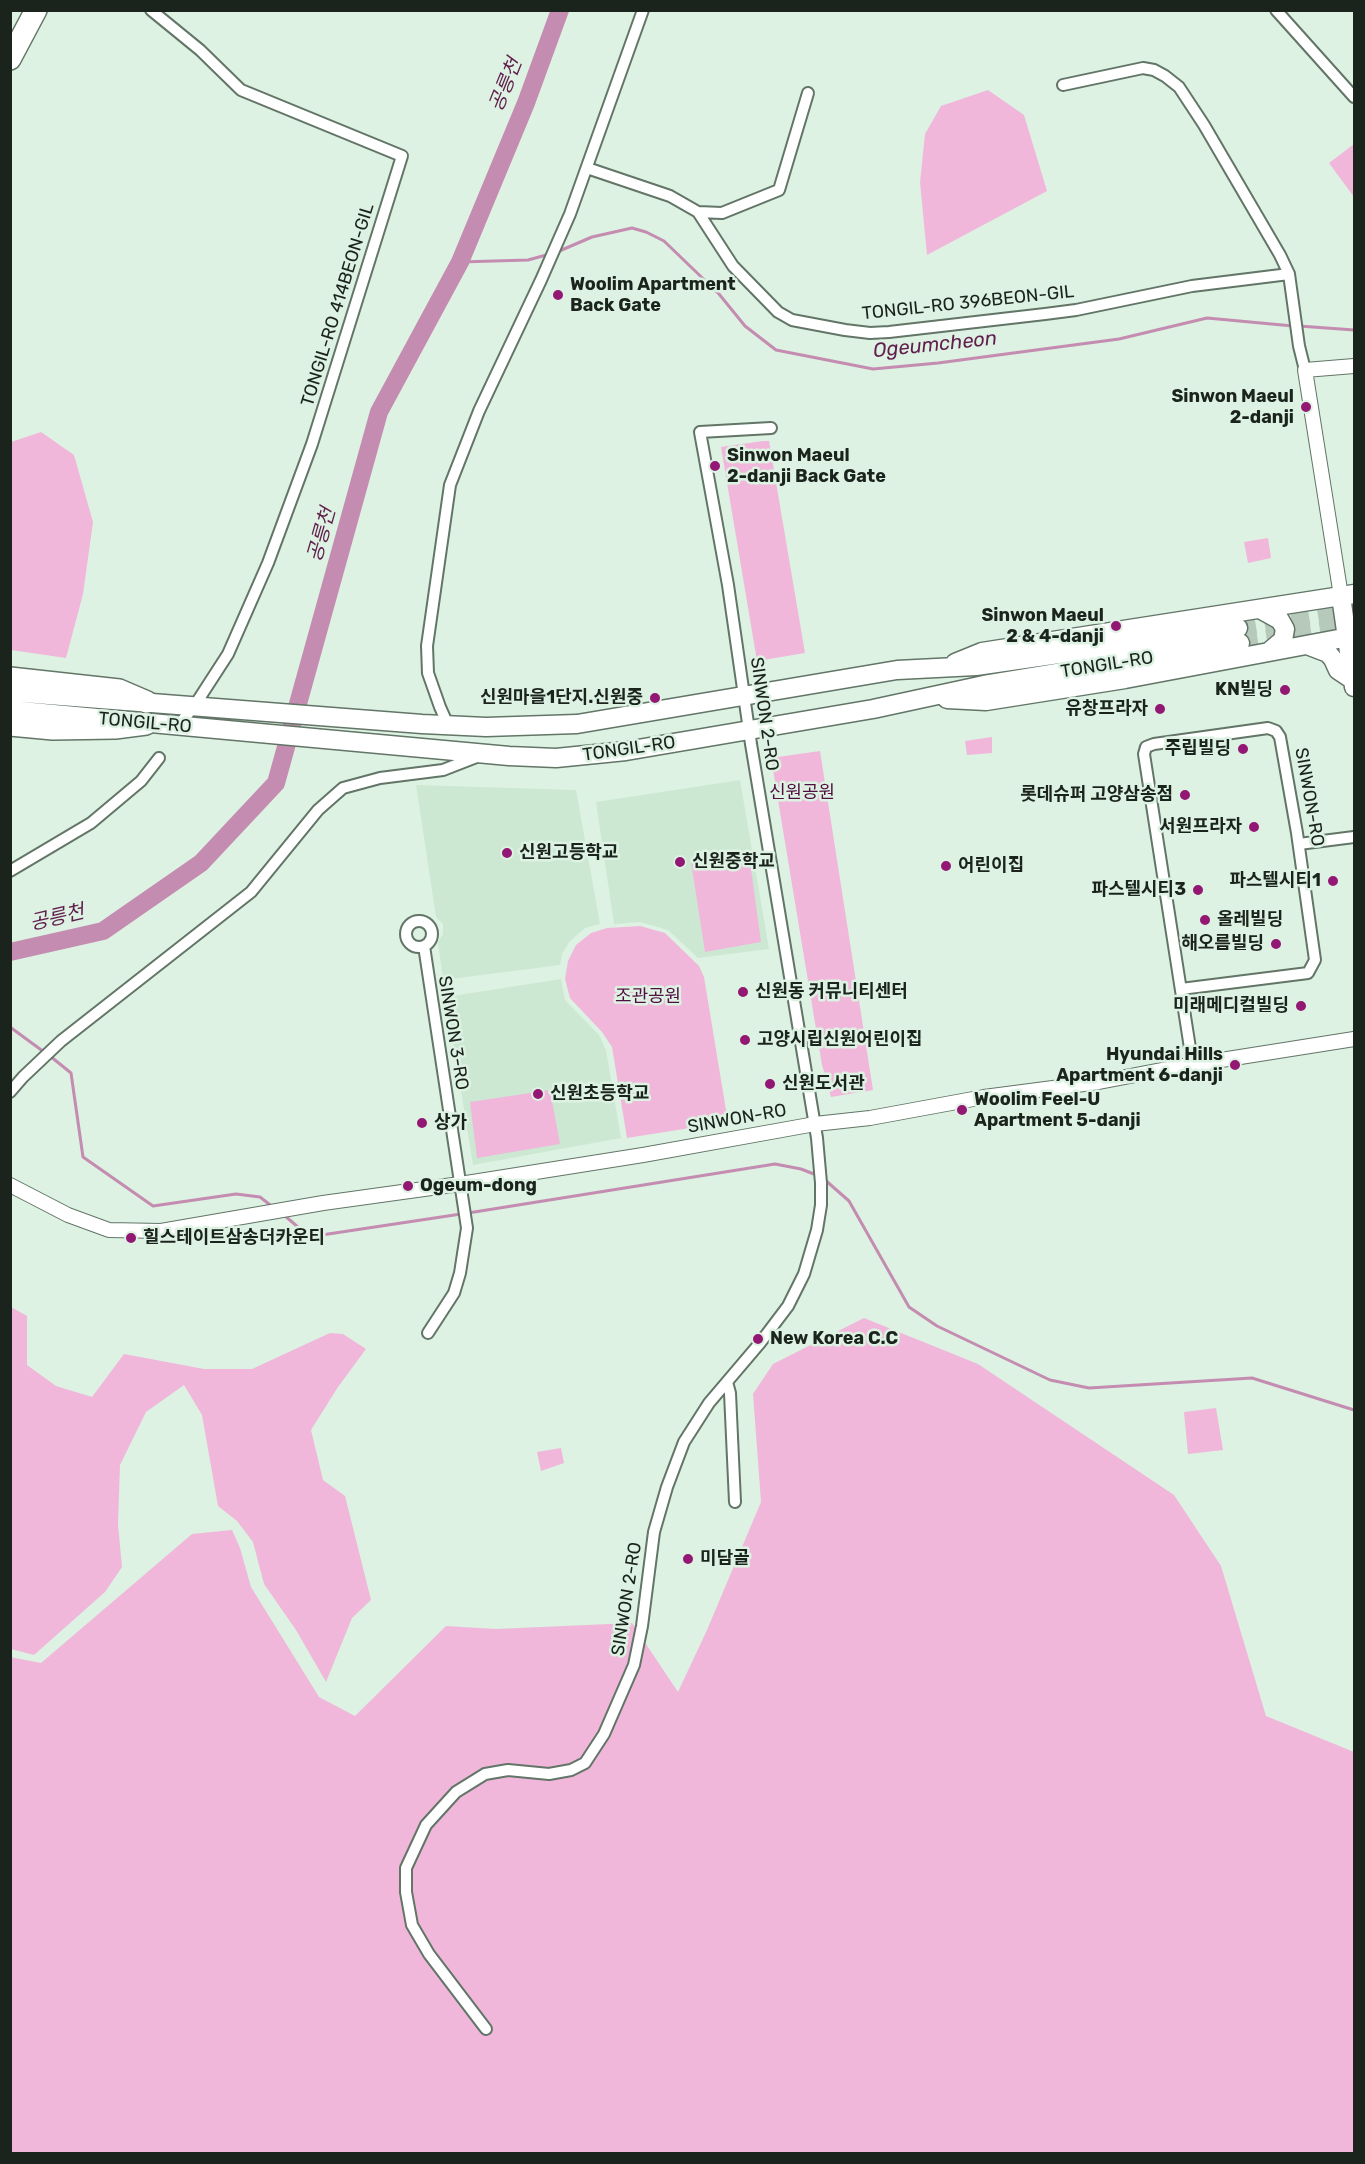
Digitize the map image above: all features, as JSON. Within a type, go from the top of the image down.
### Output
[{"type":"highway","points":[[10,39],[27,10]]},
{"type":"highway","points":[[10,59],[36,10]]},
{"type":"highway","points":[[10,678],[119,690],[147,702]]},
{"type":"highway","points":[[10,725],[53,729],[114,728],[146,724]]},
{"type":"main road","points":[[942,669],[982,652],[1348,595],[1354,683]]},
{"type":"main road","points":[[1260,609],[1280,620],[1285,628],[1283,640],[1271,650]]},
{"type":"main road","name":"TONGIL-RO","points":[[10,692],[422,724],[486,727],[577,724],[897,670],[976,666],[1239,635],[918,698],[873,710],[593,755],[556,758],[484,754],[10,710]]},
{"type":"main road","points":[[918,698],[986,700],[1125,679],[1271,650],[1351,637]]},
{"type":"main road","points":[[1307,645],[1328,653],[1338,670],[1354,683]]},
{"type":"street","name":"TONGIL-RO 414BEON-GIL","points":[[151,10],[200,50],[241,90],[402,156],[312,444],[268,563],[228,654],[195,705],[178,726]]},
{"type":"street","points":[[448,725],[428,673],[427,646],[450,485],[479,411],[542,280],[570,214],[643,10]]},
{"type":"street","points":[[1276,10],[1354,97]]},
{"type":"street","points":[[1063,85],[1143,68],[1160,73],[1179,87],[1210,135],[1280,255],[1289,274],[1299,346],[1348,595]]},
{"type":"street","points":[[698,212],[722,213],[779,190],[808,93]]},
{"type":"street","name":"TONGIL-RO 396BEON-GIL","points":[[587,168],[670,196],[698,212],[733,266],[778,312],[792,320],[804,323],[862,332],[889,332],[1076,310],[1192,286],[1289,274]]},
{"type":"street","points":[[1305,370],[1354,366]]},
{"type":"street","name":"SINWON 2-RO","points":[[486,2029],[429,1954],[412,1925],[406,1892],[406,1868],[426,1825],[456,1792],[485,1774],[508,1770],[549,1774],[571,1770],[585,1763],[604,1734],[634,1665],[642,1626],[654,1532],[667,1487],[684,1442],[709,1403],[788,1306],[804,1274],[817,1230],[821,1205],[821,1183],[815,1124],[780,924],[728,585],[700,432],[771,428]]},
{"type":"street","name":"SINWON-RO","points":[[1181,989],[1308,973],[1316,960],[1280,737],[1276,731],[1268,728],[1154,744],[1146,747],[1144,754],[1181,989],[1194,1065]]},
{"type":"street","points":[[11,1090],[61,1041],[251,892],[318,810],[343,788],[380,778],[443,770],[484,754]]},
{"type":"street","points":[[10,871],[91,823],[141,781],[159,758]]},
{"type":"street","points":[[1299,844],[1354,837]]},
{"type":"street","name":"SINWON 3-RO","points":[[423,946],[467,1228],[460,1273],[454,1293],[428,1333]]},
{"type":"street","name":"SINWON-RO","points":[[10,1185],[68,1215],[109,1230],[161,1231],[323,1203],[462,1190],[815,1124],[870,1118],[984,1097],[1099,1082],[1354,1039]]},
{"type":"street","points":[[727,1382],[730,1393],[735,1502]]},
{"type":"shaded area","name":"신원중학교","points":[[740,780],[769,949],[698,958],[668,930],[640,922],[614,924],[596,802]]},
{"type":"shaded area","name":"신원고등학교","points":[[416,785],[576,790],[600,924],[585,928],[569,942],[562,954],[560,965],[443,980],[438,942],[443,934],[443,924],[436,917]]},
{"type":"shaded area","name":"신원초등학교","points":[[561,979],[565,1000],[599,1035],[606,1050],[621,1138],[473,1165],[446,997]]},
{"type":"green space","points":[[988,90],[1024,115],[1047,191],[927,255],[920,182],[925,134],[941,106]]},
{"type":"green space","points":[[1354,144],[1354,197],[1329,163]]},
{"type":"green space","points":[[41,432],[74,455],[93,522],[83,594],[66,658],[11,650],[11,442]]},
{"type":"green space","points":[[769,441],[805,653],[757,661],[721,447]]},
{"type":"green space","points":[[1268,538],[1271,558],[1248,563],[1244,542]]},
{"type":"green space","points":[[992,737],[992,753],[967,755],[965,741]]},
{"type":"green space","name":"신원공원","points":[[820,751],[873,1090],[831,1097],[822,1065],[771,758]]},
{"type":"green space","points":[[749,854],[761,942],[705,952],[691,862]]},
{"type":"green space","name":"조관공원","points":[[640,926],[665,933],[699,966],[704,977],[728,1122],[627,1138],[612,1047],[602,1032],[570,998],[565,979],[568,961],[576,945],[591,933],[607,928]]},
{"type":"green space","points":[[550,1090],[560,1144],[477,1158],[470,1102]]},
{"type":"green space","points":[[11,1307],[27,1316],[27,1365],[56,1386],[92,1397],[124,1354],[204,1369],[252,1369],[330,1333],[343,1334],[366,1349],[338,1387],[311,1430],[323,1480],[345,1496],[371,1600],[352,1618],[326,1682],[296,1630],[264,1584],[253,1542],[237,1521],[218,1506],[202,1415],[184,1385],[146,1412],[120,1465],[118,1524],[122,1567],[105,1592],[34,1655],[11,1649]]},
{"type":"green space","points":[[864,1318],[978,1364],[1174,1495],[1221,1566],[1266,1716],[1354,1752],[1354,2153],[11,2153],[10,1657],[41,1663],[192,1534],[232,1530],[240,1548],[251,1587],[319,1697],[355,1716],[446,1626],[496,1629],[632,1623],[678,1692],[761,1502],[753,1394],[773,1364]]},
{"type":"green space","points":[[1216,1408],[1223,1450],[1188,1454],[1184,1412]]},
{"type":"green space","points":[[561,1448],[564,1463],[541,1471],[537,1452]]},
{"type":"waterway","name":"공릉천","points":[[10,952],[103,931],[201,863],[276,783],[379,412],[460,262],[526,103],[560,10]]},
{"type":"waterway","name":"Ogeumcheon","points":[[557,252],[592,237],[632,228],[646,232],[664,241],[719,294],[745,326],[776,350],[873,369],[938,363],[1119,339],[1207,318],[1293,326]]},
{"type":"waterway","name":"Ogeumcheon","points":[[460,262],[528,260],[550,254]]},
{"type":"waterway","name":"Ogeumcheon","points":[[1299,326],[1354,330]]},
{"type":"waterway","points":[[10,1027],[44,1052]]},
{"type":"waterway","points":[[50,1056],[71,1073],[83,1157],[153,1206],[236,1194],[260,1197],[274,1208]]},
{"type":"waterway","points":[[468,1213],[775,1164],[801,1169],[819,1176]]},
{"type":"waterway","points":[[824,1179],[849,1201],[909,1307],[937,1326],[1050,1380],[1089,1388],[1252,1378],[1354,1410]]},
{"type":"waterway","points":[[284,1215],[299,1228],[315,1236],[461,1214]]},
{"type":"tunnel","points":[[1238,628],[1354,608]]},
{"type":"tunnel","points":[[1240,643],[1354,625]]},
{"type":"place","name":"Woolim Apartment Back Gate","points":[[558,295]]},
{"type":"place","name":"Sinwon Maeul 2-danji","points":[[1306,407]]},
{"type":"place","name":"Sinwon Maeul 2-danji Back Gate","points":[[715,466]]},
{"type":"place","name":"Sinwon Maeul 2 & 4-danji","points":[[1116,626]]},
{"type":"place","name":"KN빌딩","points":[[1285,690]]},
{"type":"place","name":"신원마을1단지.신원중","points":[[655,698]]},
{"type":"place","name":"유창프라자","points":[[1160,709]]},
{"type":"place","name":"주립빌딩","points":[[1243,749]]},
{"type":"place","name":"롯데슈퍼 고양삼송점","points":[[1185,795]]},
{"type":"place","name":"서원프라자","points":[[1254,827]]},
{"type":"place","name":"신원고등학교","points":[[507,853]]},
{"type":"place","name":"신원중학교","points":[[680,862]]},
{"type":"place","name":"어린이집","points":[[946,866]]},
{"type":"place","name":"파스텔시티1","points":[[1333,881]]},
{"type":"place","name":"파스텔시티3","points":[[1198,890]]},
{"type":"place","name":"올레빌딩","points":[[1205,920]]},
{"type":"place","name":"해오름빌딩","points":[[1276,944]]},
{"type":"place","name":"신원동 커뮤니티센터","points":[[743,992]]},
{"type":"place","name":"미래메디컬빌딩","points":[[1301,1006]]},
{"type":"place","name":"고양시립신원어린이집","points":[[745,1040]]},
{"type":"place","name":"Hyundai Hills Apartment 6-danji","points":[[1235,1065]]},
{"type":"place","name":"신원도서관","points":[[770,1084]]},
{"type":"place","name":"신원초등학교","points":[[538,1094]]},
{"type":"place","name":"Woolim Feel-U Apartment 5-danji","points":[[962,1110]]},
{"type":"place","name":"상가","points":[[422,1123]]},
{"type":"place","name":"Ogeum-dong","points":[[408,1186]]},
{"type":"place","name":"힐스테이트삼송더카운티","points":[[131,1238]]},
{"type":"place","name":"New Korea C.C","points":[[758,1339]]},
{"type":"place","name":"미담골","points":[[688,1559]]}]
